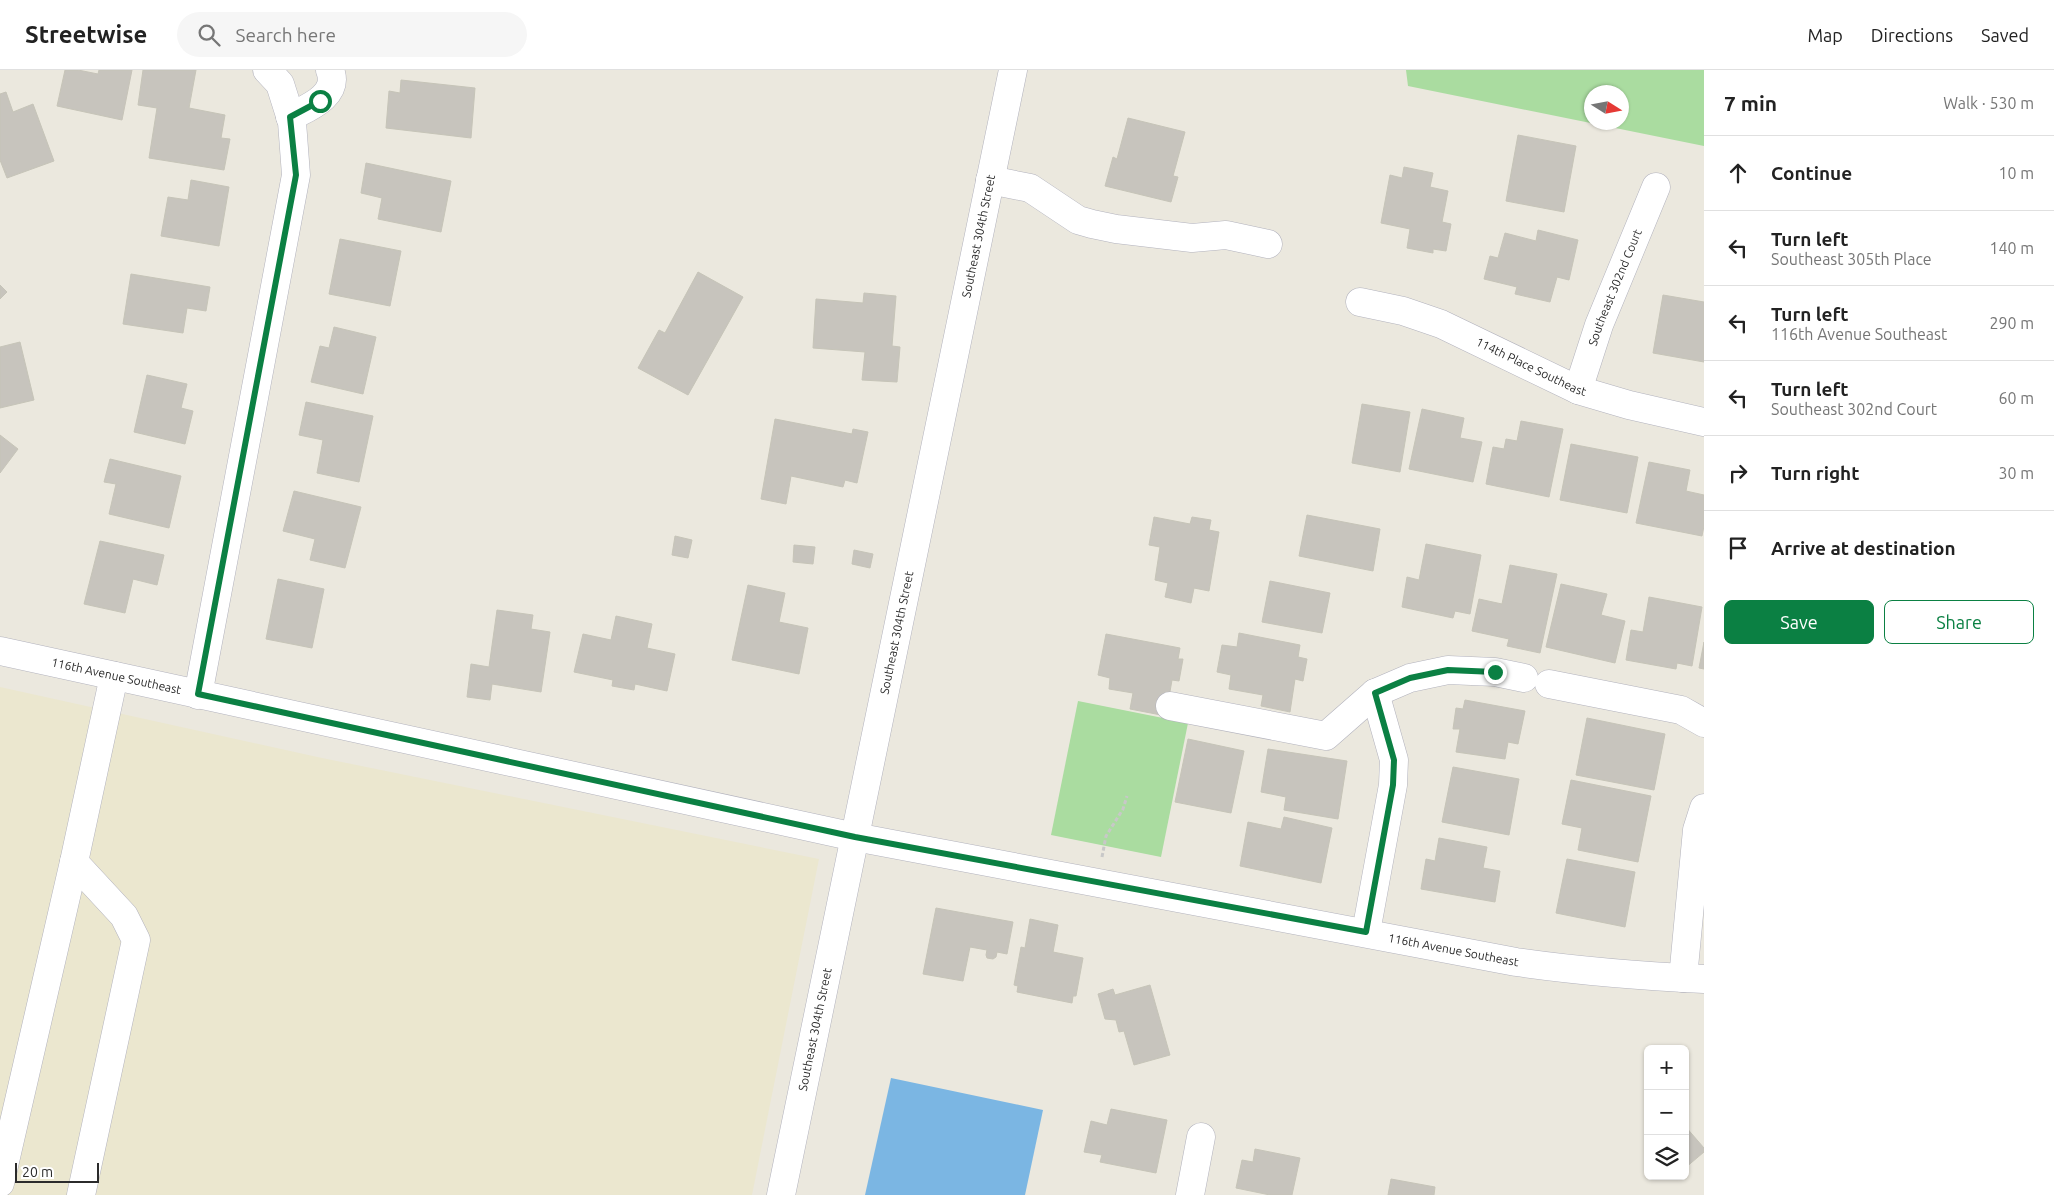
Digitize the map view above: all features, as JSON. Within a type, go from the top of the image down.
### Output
[{"type":"street","points":[[290,117],[320,101],[327,94],[331,84],[330,70]]},
{"type":"street","name":"Southeast 304th Street","points":[[781,1195],[1013,70]]},
{"type":"street","points":[[198,694],[296,175],[290,117],[271,74]]},
{"type":"street","points":[[990,180],[1030,188],[1078,220],[1092,224],[1116,229],[1192,238],[1226,235],[1268,244]]},
{"type":"street","name":"Southeast 302nd Court","points":[[1578,390],[1599,326],[1656,186]]},
{"type":"street","name":"114th Place Southeast","points":[[1360,302],[1403,311],[1440,324],[1578,390],[1629,405],[1704,422]]},
{"type":"street","name":"116th Avenue Southeast","points":[[0,652],[855,837],[1533,965],[1627,975],[1694,978]]},
{"type":"street","points":[[1170,706],[1326,736],[1375,693],[1410,678],[1448,670],[1495,672],[1681,710],[1704,723]]},
{"type":"street","points":[[0,1183],[74,862],[114,676]]},
{"type":"street","points":[[1366,932],[1393,785],[1394,760],[1375,693]]},
{"type":"street","points":[[1694,978],[1697,830],[1704,808]]},
{"type":"street","points":[[74,862],[124,916],[136,940],[81,1195]]},
{"type":"street","points":[[1190,1195],[1201,1137]]},
{"type":"path","points":[[1096,882],[1106,836],[1128,796]]},
{"type":"shaded area","points":[[0,687],[322,758],[819,859],[752,1195],[0,1195]]},
{"type":"green space","points":[[1406,70],[1704,70],[1704,146],[1625,130],[1629,130],[1629,85],[1584,85],[1584,122],[1408,86]]},
{"type":"green space","points":[[1078,701],[1188,723],[1161,857],[1051,835]]},
{"type":"water","points":[[891,1078],[1043,1110],[1025,1195],[865,1195]]},
{"type":"building","points":[[65,70],[78,70],[98,74],[99,70],[132,70],[122,120],[57,106]]},
{"type":"building","points":[[143,70],[196,70],[189,108],[225,115],[221,138],[230,139],[224,170],[149,158],[157,108],[138,105]]},
{"type":"building","points":[[401,80],[475,88],[471,138],[386,128],[389,91],[400,93]]},
{"type":"building","points":[[6,92],[13,112],[33,104],[54,161],[7,178],[0,160],[0,94]]},
{"type":"building","points":[[1128,118],[1185,132],[1173,176],[1178,177],[1171,202],[1105,186],[1113,157],[1117,159]]},
{"type":"building","points":[[1518,135],[1576,146],[1564,212],[1506,201]]},
{"type":"building","points":[[366,163],[451,181],[441,232],[378,219],[382,198],[361,193]]},
{"type":"building","points":[[1404,167],[1433,173],[1430,187],[1448,191],[1442,222],[1451,224],[1446,251],[1433,249],[1433,253],[1407,248],[1410,229],[1381,223],[1390,175],[1402,178]]},
{"type":"building","points":[[191,180],[229,187],[219,246],[161,236],[168,197],[188,200]]},
{"type":"building","points":[[1538,230],[1578,240],[1569,280],[1557,277],[1550,302],[1515,294],[1517,287],[1484,279],[1490,256],[1498,258],[1505,233],[1536,241]]},
{"type":"building","points":[[340,239],[401,251],[390,306],[329,294]]},
{"type":"building","points":[[698,272],[743,297],[688,395],[638,368],[659,330],[665,333]]},
{"type":"building","points":[[131,274],[210,287],[206,311],[187,308],[183,333],[123,324]]},
{"type":"building","points":[[0,285],[7,292],[0,299]]},
{"type":"building","points":[[864,293],[896,296],[892,346],[900,347],[897,382],[862,380],[865,352],[813,348],[816,299],[863,303]]},
{"type":"building","points":[[1663,295],[1704,302],[1704,362],[1653,353]]},
{"type":"building","points":[[334,327],[376,337],[363,394],[311,382],[320,346],[329,348]]},
{"type":"building","points":[[20,342],[34,400],[0,408],[0,347]]},
{"type":"building","points":[[147,375],[187,384],[181,408],[193,411],[185,444],[134,432]]},
{"type":"building","points":[[306,402],[373,416],[359,482],[317,473],[323,440],[299,435]]},
{"type":"building","points":[[1362,404],[1410,412],[1400,472],[1352,463]]},
{"type":"building","points":[[1422,409],[1464,418],[1460,438],[1482,442],[1473,482],[1409,469]]},
{"type":"building","points":[[775,419],[852,434],[853,429],[868,432],[857,483],[845,480],[843,487],[791,476],[786,504],[761,499]]},
{"type":"building","points":[[1521,421],[1563,429],[1549,497],[1486,484],[1493,447],[1504,449],[1506,439],[1517,441]]},
{"type":"building","points":[[0,435],[18,449],[0,473]]},
{"type":"building","points":[[1571,444],[1638,457],[1627,513],[1560,500]]},
{"type":"building","points":[[110,459],[181,476],[169,528],[109,514],[116,484],[104,482]]},
{"type":"building","points":[[1649,462],[1690,470],[1686,491],[1704,495],[1704,526],[1702,536],[1636,523]]},
{"type":"building","points":[[294,491],[361,507],[345,568],[310,560],[315,539],[283,531]]},
{"type":"building","points":[[1307,515],[1380,529],[1373,571],[1299,556]]},
{"type":"building","points":[[1154,517],[1190,524],[1192,517],[1211,520],[1209,530],[1219,532],[1209,591],[1194,588],[1191,603],[1165,597],[1168,583],[1155,580],[1160,547],[1149,545]]},
{"type":"building","points":[[675,536],[692,540],[688,558],[672,555]]},
{"type":"building","points":[[100,541],[164,555],[157,585],[133,579],[125,613],[84,604]]},
{"type":"building","points":[[1426,544],[1481,555],[1470,614],[1455,611],[1453,618],[1402,607],[1407,577],[1419,580]]},
{"type":"building","points":[[794,545],[815,547],[813,564],[793,562]]},
{"type":"building","points":[[854,550],[873,554],[870,568],[852,564]]},
{"type":"building","points":[[1510,565],[1557,574],[1540,653],[1507,646],[1509,639],[1472,631],[1479,599],[1502,604]]},
{"type":"building","points":[[278,579],[324,589],[312,648],[266,639]]},
{"type":"building","points":[[1270,581],[1330,593],[1322,633],[1262,622]]},
{"type":"building","points":[[1561,584],[1607,594],[1601,615],[1625,621],[1615,663],[1546,647]]},
{"type":"building","points":[[748,585],[785,593],[779,622],[808,628],[799,674],[732,660]]},
{"type":"building","points":[[1649,597],[1702,607],[1692,666],[1677,663],[1676,669],[1626,660],[1631,630],[1643,632]]},
{"type":"building","points":[[497,610],[533,615],[531,629],[550,632],[541,692],[492,684],[490,700],[467,697],[471,664],[489,667]]},
{"type":"building","points":[[616,616],[652,624],[647,648],[675,654],[667,691],[635,684],[634,690],[612,686],[613,680],[574,672],[583,634],[611,640]]},
{"type":"building","points":[[1239,633],[1300,645],[1298,657],[1307,659],[1303,681],[1295,679],[1290,712],[1261,706],[1263,695],[1229,689],[1231,675],[1217,672],[1222,645],[1237,647]]},
{"type":"building","points":[[1106,634],[1180,648],[1178,659],[1183,659],[1179,681],[1172,680],[1168,703],[1161,715],[1130,709],[1133,693],[1109,689],[1110,678],[1098,675]]},
{"type":"building","points":[[1704,642],[1704,669],[1699,668]]},
{"type":"building","points":[[1465,700],[1525,711],[1518,744],[1508,742],[1505,759],[1456,752],[1460,729],[1453,729],[1456,708],[1463,709]]},
{"type":"building","points":[[1587,718],[1665,734],[1654,790],[1576,775]]},
{"type":"building","points":[[1188,739],[1244,751],[1231,813],[1175,802]]},
{"type":"building","points":[[1268,749],[1347,761],[1338,819],[1284,810],[1286,797],[1261,792]]},
{"type":"building","points":[[1453,767],[1519,779],[1509,835],[1442,822]]},
{"type":"building","points":[[1571,780],[1651,796],[1638,862],[1578,850],[1582,828],[1562,824]]},
{"type":"building","points":[[1284,817],[1332,828],[1321,883],[1240,866],[1248,822],[1281,829]]},
{"type":"building","points":[[1439,838],[1487,847],[1483,868],[1500,871],[1495,902],[1421,889],[1426,859],[1435,861]]},
{"type":"building","points":[[1567,859],[1635,872],[1625,927],[1556,913]]},
{"type":"building","points":[[936,908],[1013,922],[1007,954],[997,952],[996,957],[993,959],[987,958],[987,950],[970,947],[963,981],[923,974]]},
{"type":"building","points":[[1030,919],[1058,925],[1053,952],[1083,958],[1076,996],[1073,996],[1072,1003],[1017,992],[1018,986],[1014,985],[1021,947],[1025,948]]},
{"type":"building","points":[[1150,985],[1170,1055],[1134,1065],[1124,1031],[1119,1032],[1116,1020],[1105,1019],[1098,994],[1113,989],[1115,995]]},
{"type":"building","points":[[1111,1109],[1167,1120],[1156,1173],[1100,1162],[1102,1155],[1084,1152],[1091,1121],[1107,1125]]},
{"type":"building","points":[[1689,1131],[1704,1148],[1704,1152],[1689,1165]]},
{"type":"building","points":[[1255,1149],[1300,1158],[1292,1195],[1270,1195],[1236,1188],[1242,1160],[1253,1162]]},
{"type":"building","points":[[1391,1179],[1435,1187],[1434,1195],[1388,1195]]},
{"type":"route","points":[[320,101],[290,117],[296,175],[198,694],[855,837],[1366,932],[1393,785],[1394,760],[1375,693],[1410,678],[1448,670],[1495,672]]}]
